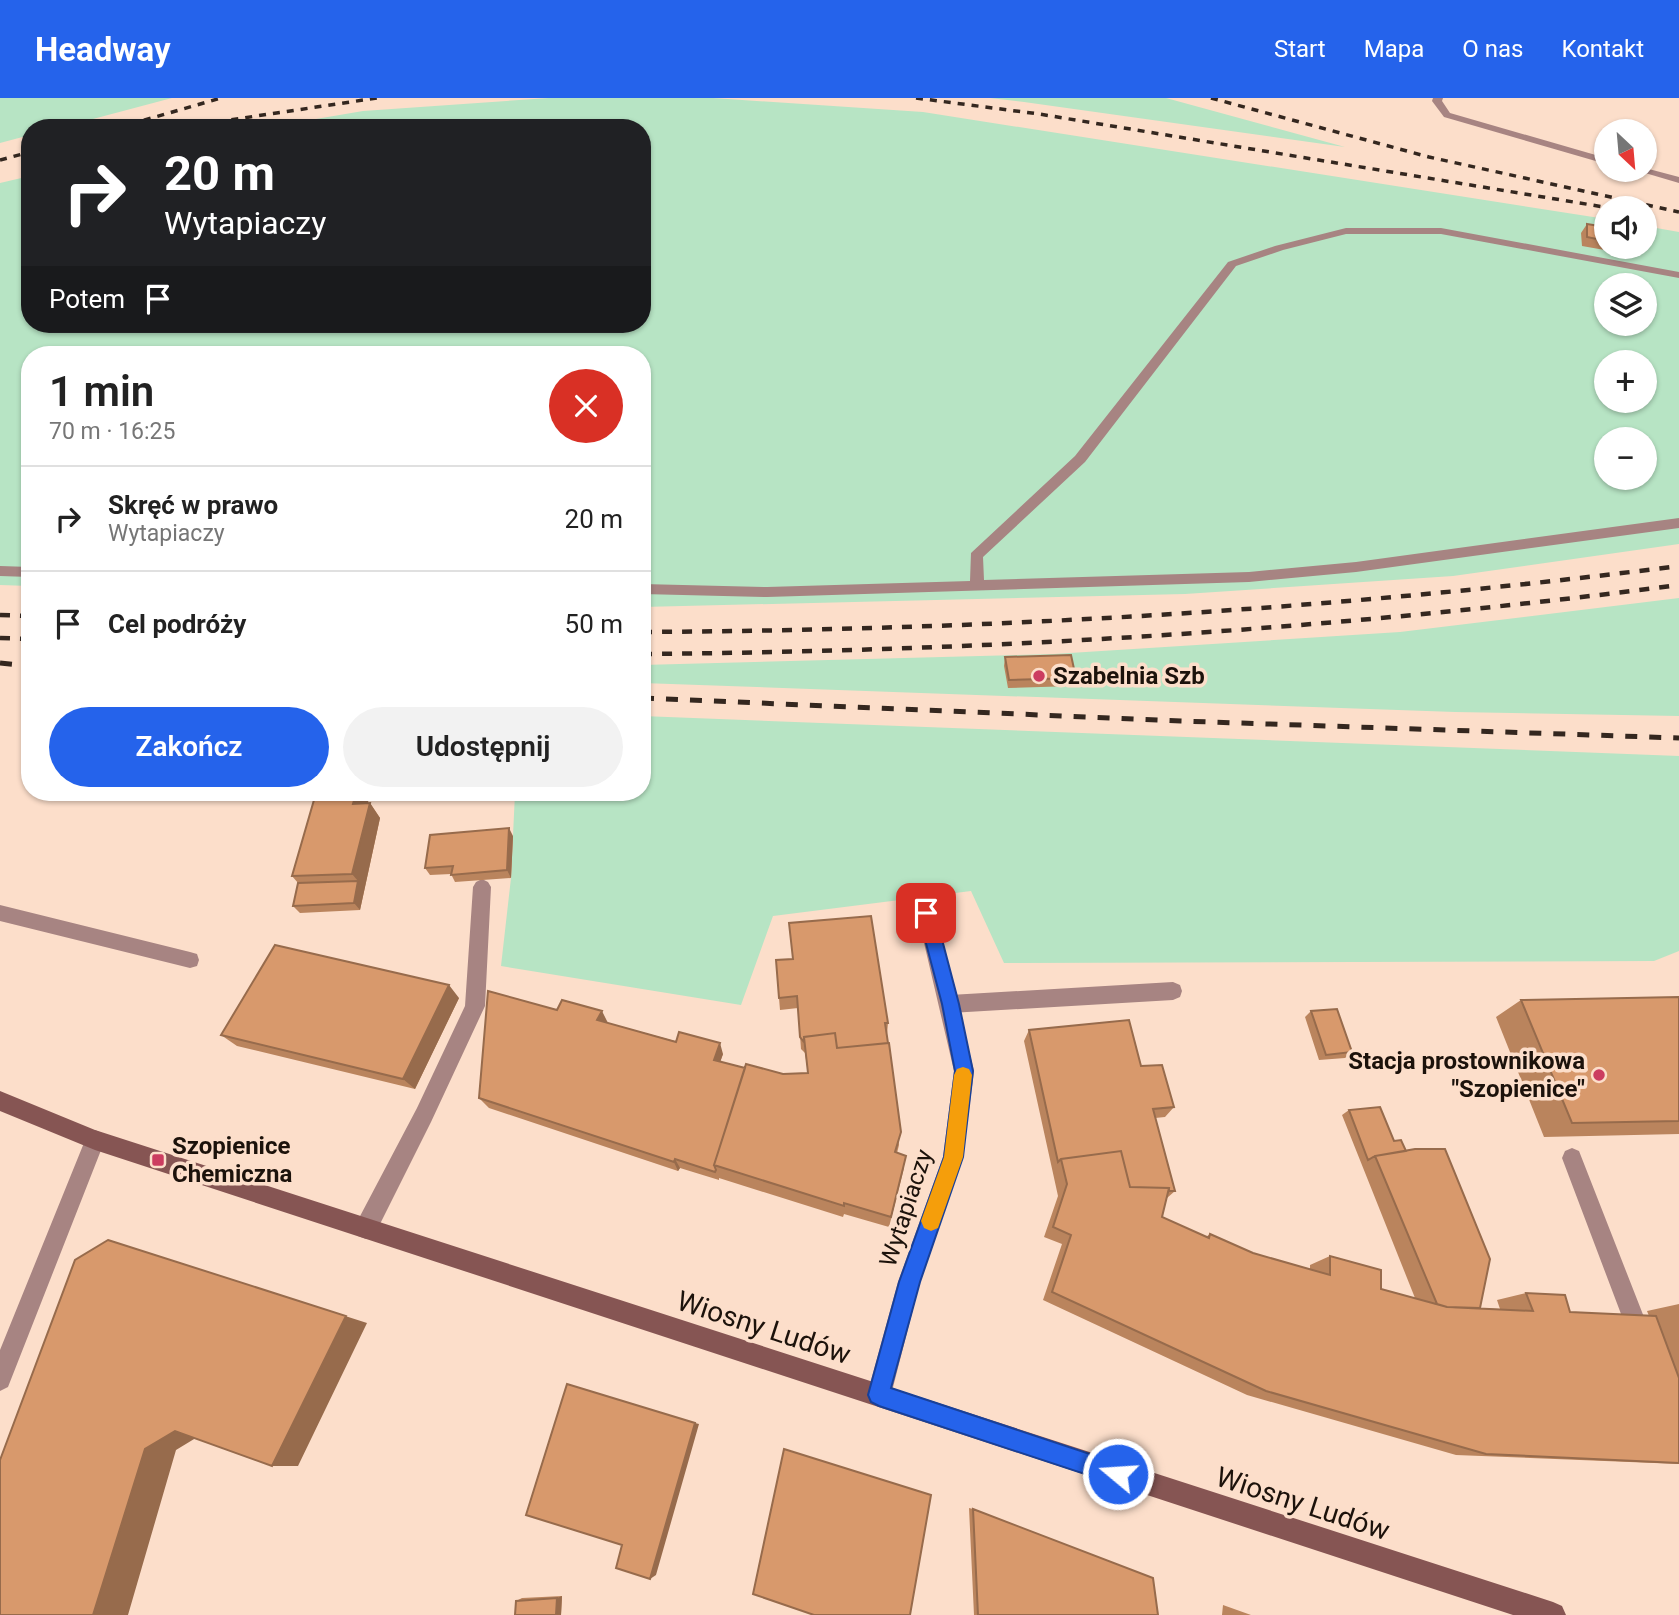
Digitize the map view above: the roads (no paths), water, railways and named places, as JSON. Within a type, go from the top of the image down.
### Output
[{"type":"street","points":[[1438,98],[1437,102],[1447,115],[1594,158]]},
{"type":"street","points":[[1657,174],[1679,180]]},
{"type":"street","points":[[977,587],[976,556],[1080,459],[1232,264],[1279,248],[1346,232],[1441,231],[1679,275]]},
{"type":"street","points":[[651,589],[767,592],[1249,577],[1356,567],[1679,523]]},
{"type":"street","points":[[0,571],[21,572]]},
{"type":"street","points":[[366,1228],[424,1115],[475,1006],[482,887]]},
{"type":"street","points":[[0,913],[190,960]]},
{"type":"street","name":"Wytapiaczy","points":[[879,1395],[909,1282],[953,1157],[964,1071],[926,913]]},
{"type":"street","points":[[950,1004],[1173,991]]},
{"type":"street","name":"Wiosny Ludów","points":[[0,1101],[95,1140],[1553,1615]]},
{"type":"street","points":[[0,1380],[95,1140]]},
{"type":"street","points":[[1573,1158],[1650,1360]]},
{"type":"railway","points":[[148,119],[221,98]]},
{"type":"railway","points":[[236,119],[377,98]]},
{"type":"railway","points":[[916,98],[1039,114],[1594,205]]},
{"type":"railway","points":[[1211,98],[1429,157],[1679,212]]},
{"type":"railway","points":[[0,160],[21,154]]},
{"type":"railway","points":[[651,632],[902,627],[1161,615],[1420,595],[1679,566]]},
{"type":"railway","points":[[651,654],[902,648],[1161,635],[1420,614],[1679,585]]},
{"type":"railway","points":[[0,615],[21,616]]},
{"type":"railway","points":[[0,638],[21,639]]},
{"type":"railway","points":[[0,663],[21,665]]},
{"type":"railway","points":[[651,698],[1181,721],[1679,738]]},
{"type":"place","name":"Szabelnia Szb","points":[[1039,676]]},
{"type":"place","name":"Stacja prostownikowa \"Szopienice\"","points":[[1599,1075]]},
{"type":"place","name":"Szopienice Chemiczna","points":[[158,1160]]}]
